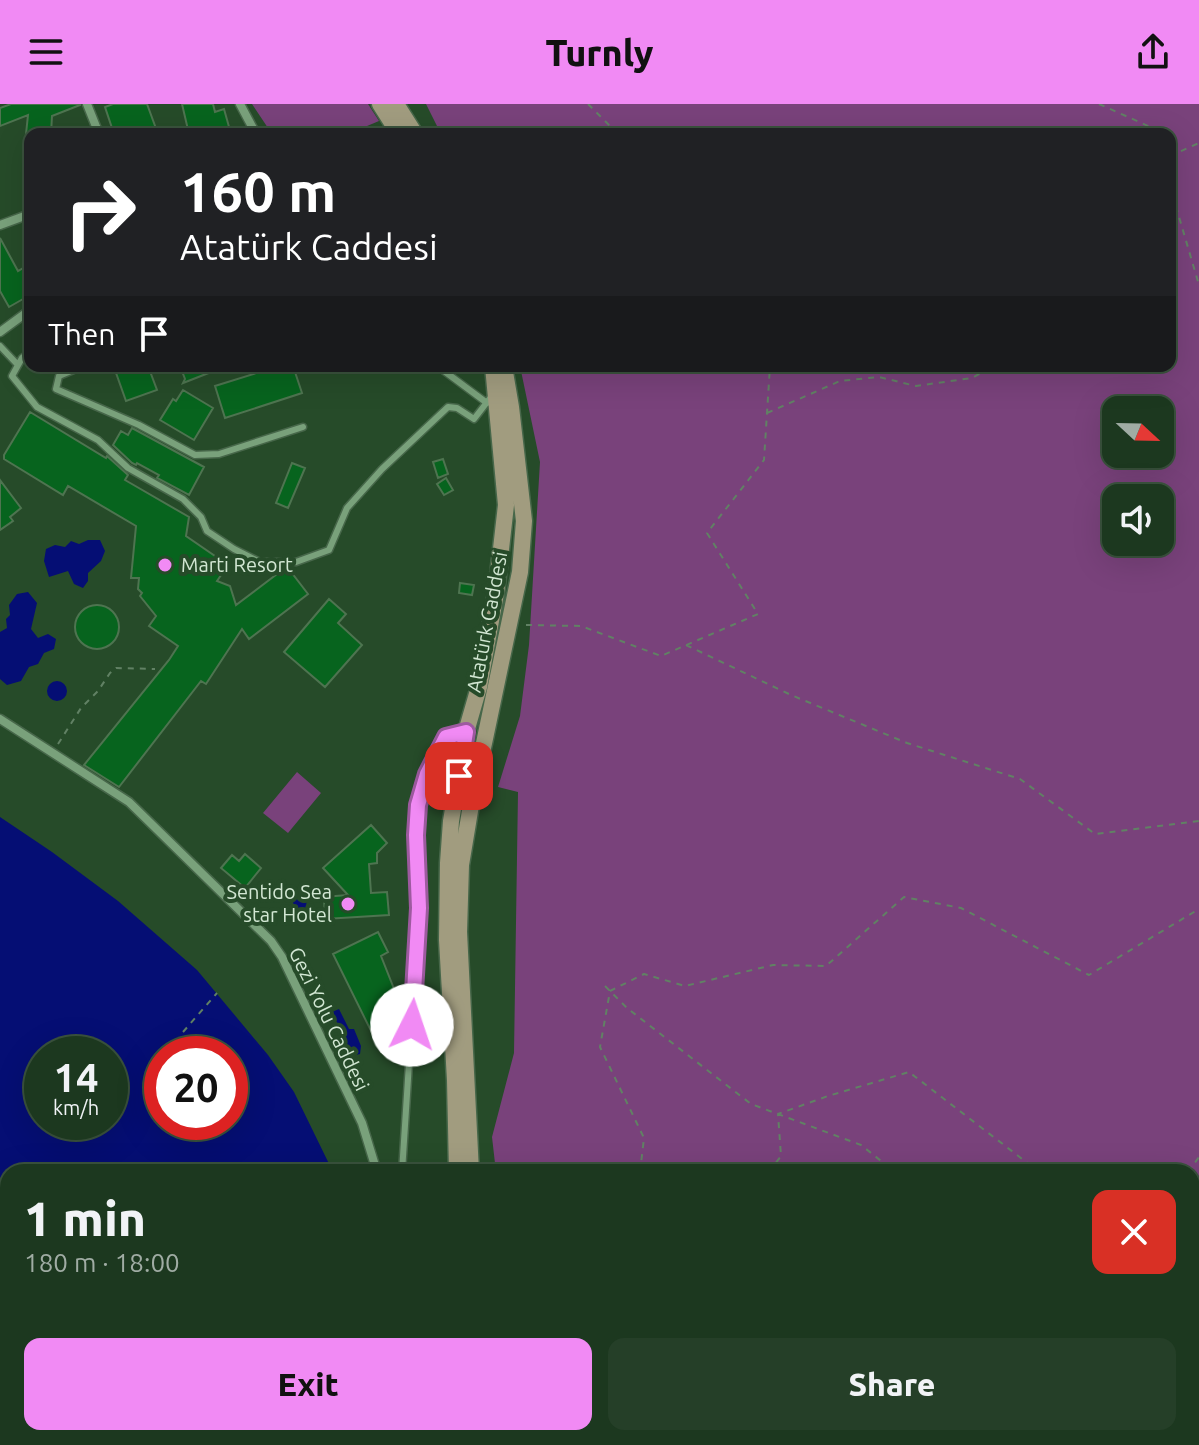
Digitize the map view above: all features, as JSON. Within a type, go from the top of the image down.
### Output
[{"type":"street","points":[[87,104],[97,128]]},
{"type":"street","points":[[240,104],[253,128]]},
{"type":"street","points":[[380,104],[395,128]]},
{"type":"street","points":[[396,104],[411,128]]},
{"type":"street","points":[[0,225],[24,216]]},
{"type":"street","points":[[0,332],[24,314]]},
{"type":"street","name":"Atatürk Caddesi","points":[[457,1164],[447,940],[448,863],[451,821],[466,732],[479,687],[496,593],[506,505],[491,397],[493,372]]},
{"type":"street","name":"Atatürk Caddesi","points":[[471,1164],[459,932],[461,865],[473,791],[520,572],[524,521],[505,372]]},
{"type":"street","name":"Gezi Yolu Caddesi","points":[[0,719],[129,802],[271,941],[282,957],[362,1123],[375,1164]]},
{"type":"lane","points":[[0,346],[18,365]]},
{"type":"lane","points":[[24,356],[12,376],[37,407],[98,440],[128,468],[183,499],[201,517],[207,531],[260,562],[296,562],[329,550],[347,508],[382,469],[448,407],[457,408],[474,419],[491,397],[446,372]]},
{"type":"lane","points":[[69,372],[59,376],[56,389],[139,425],[195,455],[219,454],[303,427]]},
{"type":"lane","points":[[403,1164],[419,908],[418,805],[427,774],[446,737],[466,732]]},
{"type":"path","points":[[588,104],[612,128]]},
{"type":"path","points":[[1099,104],[1153,128]]},
{"type":"path","points":[[1176,153],[1199,143]]},
{"type":"path","points":[[1176,207],[1199,285]]},
{"type":"path","points":[[509,625],[581,626],[661,656],[758,614],[707,533],[764,460],[770,372]]},
{"type":"path","points":[[767,413],[840,381],[879,377],[916,386],[972,378],[982,372]]},
{"type":"path","points":[[686,645],[791,695],[907,743],[1020,779],[1095,834],[1199,821]]},
{"type":"path","points":[[53,753],[81,708],[116,668],[155,669]]},
{"type":"path","points":[[610,991],[644,974],[685,986],[773,965],[826,966],[904,897],[961,908],[1089,975],[1199,909]]},
{"type":"path","points":[[605,986],[627,1008],[751,1104],[861,1145],[885,1164]]},
{"type":"path","points":[[610,991],[600,1047],[644,1138],[641,1164]]},
{"type":"path","points":[[183,1032],[217,993]]},
{"type":"path","points":[[778,1114],[909,1072],[1029,1164]]},
{"type":"path","points":[[775,1164],[781,1156],[778,1114]]},
{"type":"shaded area","points":[[252,104],[368,104],[379,121],[362,128],[268,128]]},
{"type":"shaded area","points":[[426,104],[1199,104],[1199,1164],[495,1164],[492,1137],[514,1053],[518,792],[498,787],[520,716],[529,645],[540,462],[521,372],[1176,372],[1176,128],[438,128]]},
{"type":"shaded area","points":[[100,540],[105,551],[101,561],[88,573],[88,581],[83,588],[74,584],[68,571],[49,577],[44,561],[46,549],[55,545],[65,547],[71,541],[79,544]]},
{"type":"shaded area","points":[[28,592],[37,603],[31,629],[38,638],[48,634],[56,639],[54,649],[44,653],[38,664],[29,667],[21,681],[7,685],[0,679],[0,632],[7,628],[9,605],[17,594]]},
{"type":"shaded area","points":[[57,681],[64,684],[67,691],[64,698],[57,701],[50,698],[47,691],[50,684]]},
{"type":"shaded area","points":[[297,772],[321,793],[288,833],[263,813]]},
{"type":"shaded area","points":[[0,817],[118,901],[197,970],[268,1055],[294,1092],[329,1164],[0,1164]]},
{"type":"shaded area","points":[[308,887],[313,887],[316,894],[307,901],[307,917],[303,922],[297,917],[293,902]]},
{"type":"shaded area","points":[[339,1009],[349,1029],[354,1029],[361,1046],[360,1054],[351,1056],[340,1039],[342,1033],[332,1012]]},
{"type":"building","points":[[11,104],[80,104],[52,116],[51,128],[27,128],[28,115],[0,126],[0,108]]},
{"type":"building","points":[[113,104],[147,104],[156,128],[112,128],[105,107]]},
{"type":"building","points":[[182,104],[213,104],[215,112],[224,109],[229,128],[188,128]]},
{"type":"building","points":[[0,238],[18,271],[24,268],[24,298],[9,307],[0,291]]},
{"type":"building","points":[[116,372],[150,372],[157,390],[126,401]]},
{"type":"building","points":[[182,372],[211,372],[183,383]]},
{"type":"building","points":[[260,372],[295,372],[302,393],[225,418],[215,386]]},
{"type":"building","points":[[183,390],[213,408],[194,440],[160,420],[173,399],[176,401]]},
{"type":"building","points":[[30,412],[107,456],[128,475],[125,480],[189,517],[186,536],[228,565],[217,581],[230,586],[236,605],[285,568],[308,594],[249,639],[242,629],[206,684],[201,681],[119,787],[84,765],[178,646],[149,626],[156,616],[140,596],[139,578],[131,578],[136,526],[68,486],[63,495],[4,459]]},
{"type":"building","points":[[132,428],[204,467],[189,495],[157,478],[159,475],[132,463],[113,445],[121,431],[128,435]]},
{"type":"building","points":[[443,459],[448,474],[438,478],[433,462]]},
{"type":"building","points":[[292,463],[305,468],[288,508],[276,503]]},
{"type":"building","points":[[446,478],[453,490],[444,495],[437,484]]},
{"type":"building","points":[[0,480],[21,508],[10,517],[13,521],[0,530]]},
{"type":"building","points":[[460,583],[474,585],[472,595],[459,593]]},
{"type":"building","points":[[329,599],[346,614],[338,623],[362,645],[325,687],[284,652]]},
{"type":"building","points":[[97,605],[112,612],[119,627],[112,642],[97,649],[82,642],[75,627],[82,612]]},
{"type":"building","points":[[371,825],[387,843],[377,853],[377,863],[369,864],[371,893],[387,892],[389,915],[325,919],[324,897],[348,895],[323,868]]},
{"type":"building","points":[[245,854],[261,868],[245,888],[221,868],[232,855],[239,861]]},
{"type":"building","points":[[378,932],[388,952],[381,956],[406,1019],[401,1025],[405,1037],[380,1049],[333,954]]},
{"type":"place","name":"Marti Resort","points":[[165,565]]},
{"type":"place","name":"Sentido Sea star Hotel","points":[[348,904]]},
{"type":"route","points":[[412,1025],[419,908],[418,805],[427,774],[446,737],[466,732],[459,776]]}]
